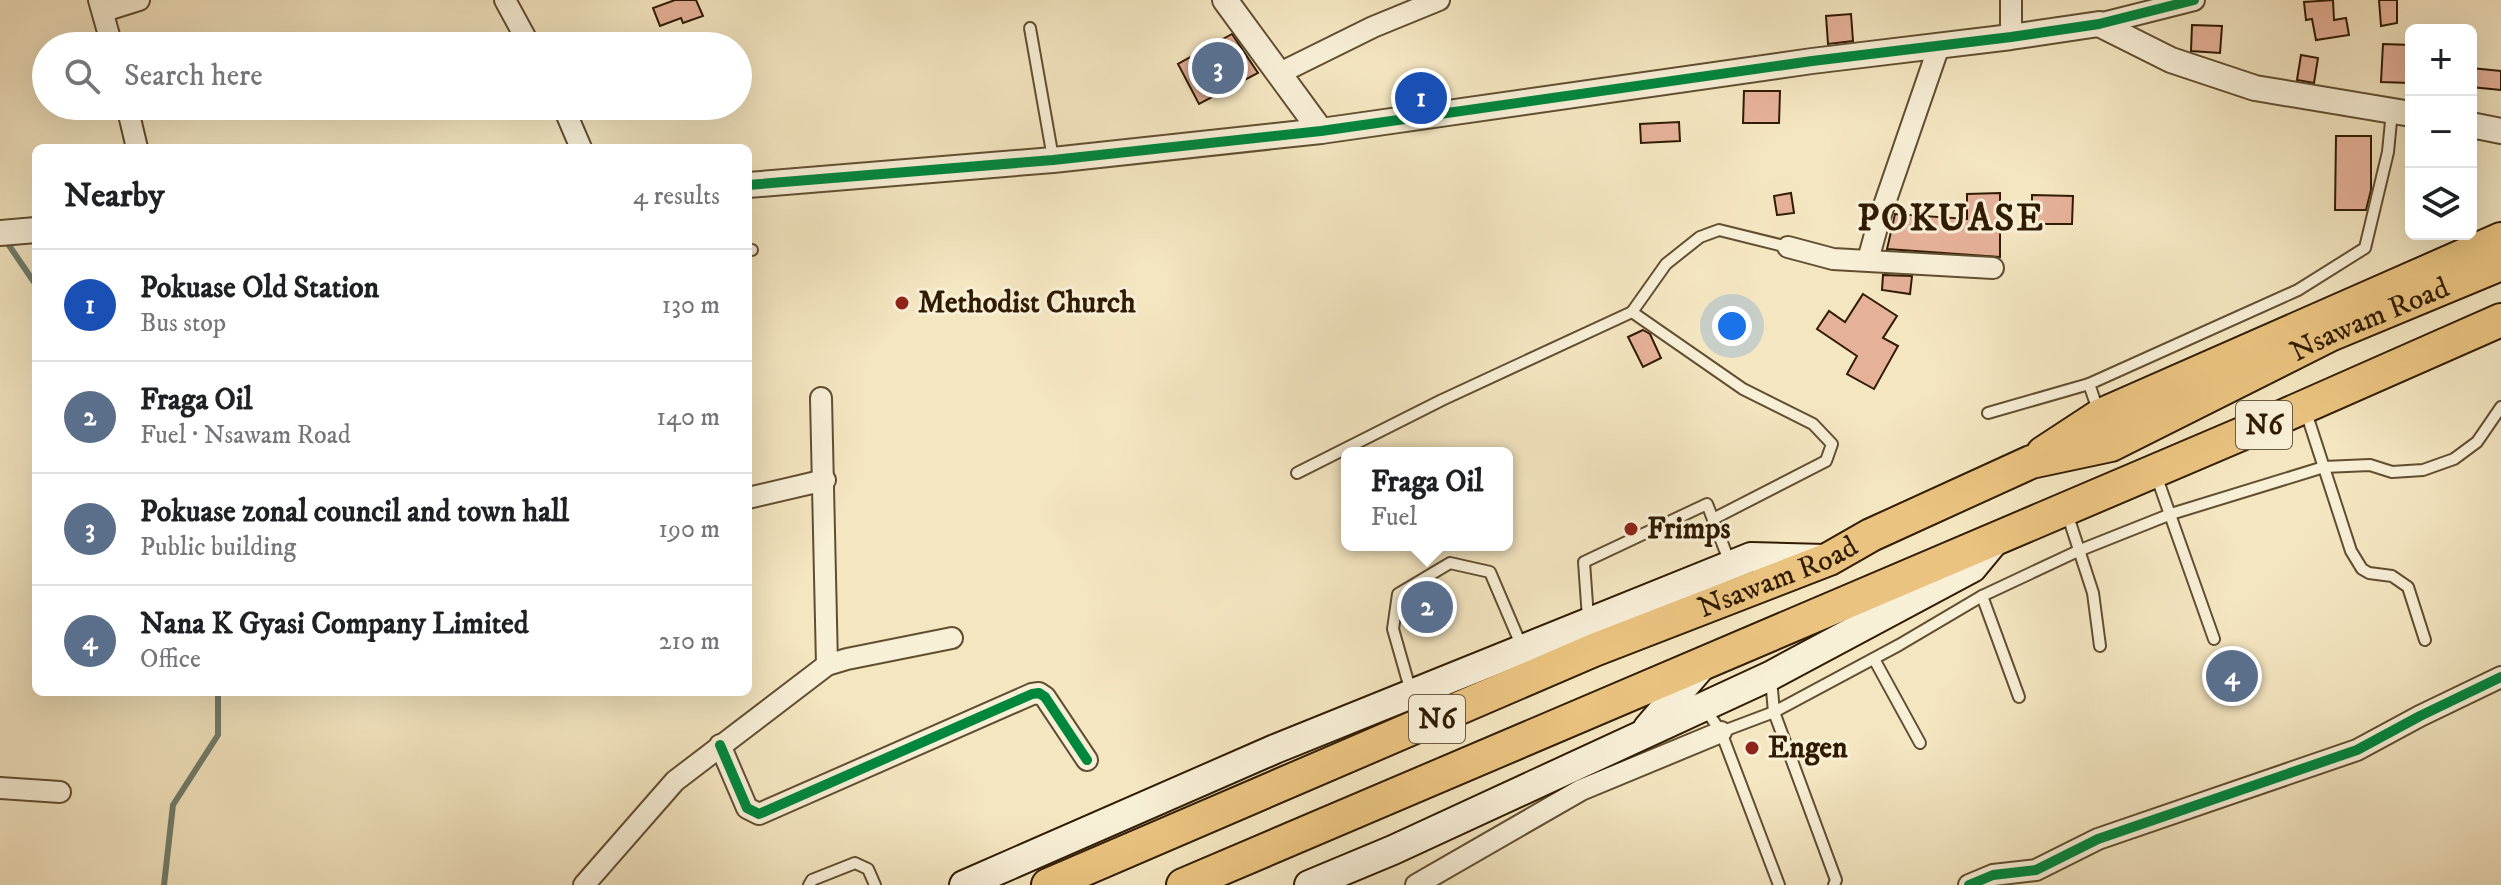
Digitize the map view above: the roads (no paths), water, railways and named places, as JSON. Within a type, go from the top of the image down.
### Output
[{"type":"highway","points":[[2031,462],[2101,415],[2501,239]]},
{"type":"highway","name":"Nsawam Road","points":[[1048,885],[1594,650],[1829,559],[1871,535],[2031,462],[2111,445],[2330,335],[2501,264]]},
{"type":"highway","name":"Nsawam Road","points":[[1183,885],[2304,407],[2499,327]]},
{"type":"main road","points":[[1309,885],[1393,850],[1770,676],[1972,568],[1996,539]]},
{"type":"main road","points":[[964,885],[1275,749],[1751,557],[1829,559]]},
{"type":"main road","points":[[1642,734],[1704,663]]},
{"type":"street","points":[[109,32],[102,5],[139,0]]},
{"type":"street","points":[[505,0],[522,32]]},
{"type":"street","points":[[1225,0],[1321,131]]},
{"type":"street","points":[[1280,73],[1373,27],[1439,0]]},
{"type":"street","points":[[2011,0],[2011,37]]},
{"type":"street","points":[[752,185],[1053,160],[1321,131],[1797,63],[2099,24],[2194,0]]},
{"type":"street","points":[[2099,24],[2171,60],[2255,88],[2401,112]]},
{"type":"street","points":[[1868,260],[1939,46]]},
{"type":"street","points":[[130,120],[136,144]]},
{"type":"street","points":[[569,120],[579,144]]},
{"type":"street","points":[[2477,126],[2501,131]]},
{"type":"street","points":[[0,233],[32,230]]},
{"type":"street","points":[[1788,247],[1833,259],[1993,268]]},
{"type":"street","points":[[821,398],[827,665]]},
{"type":"street","points":[[752,497],[825,480]]},
{"type":"street","points":[[584,885],[675,781],[827,665],[952,638]]},
{"type":"street","points":[[1969,885],[1993,875],[2037,877],[2098,839],[2357,750],[2501,677]]},
{"type":"street","points":[[720,745],[747,808],[759,814],[1032,694],[1039,693],[1045,697],[1087,760]]},
{"type":"street","points":[[1416,885],[1581,790],[1721,732]]},
{"type":"street","points":[[0,788],[60,792]]},
{"type":"lane","points":[[1030,28],[1053,160]]},
{"type":"lane","points":[[1988,413],[2089,384],[2298,290],[2365,248],[2401,112]]},
{"type":"lane","points":[[1349,447],[1632,312],[1666,264],[1700,237],[1719,230],[1788,247]]},
{"type":"lane","points":[[1632,312],[1743,389],[1813,424],[1832,444],[1826,461],[1713,519]]},
{"type":"lane","points":[[2089,384],[2101,415]]},
{"type":"lane","points":[[2304,407],[2351,551],[2362,569],[2392,576],[2408,587],[2425,640]]},
{"type":"lane","points":[[1721,732],[1774,712],[1874,659],[1982,596],[2078,551],[2171,514],[2324,467],[2370,465],[2392,472],[2423,470],[2454,459],[2477,442],[2501,407]]},
{"type":"lane","points":[[1297,473],[1341,451]]},
{"type":"lane","points":[[2154,471],[2214,639]]},
{"type":"lane","points":[[1588,622],[1584,562],[1707,504],[1730,565]]},
{"type":"lane","points":[[2066,508],[2093,593],[2100,646]]},
{"type":"lane","points":[[1412,693],[1393,629],[1398,594],[1450,563],[1490,572],[1523,649]]},
{"type":"lane","points":[[1982,596],[2019,697]]},
{"type":"lane","points":[[1874,659],[1920,743]]},
{"type":"lane","points":[[1770,676],[1774,712],[1836,880],[1834,885]]},
{"type":"lane","points":[[1703,706],[1721,732],[1779,885]]},
{"type":"lane","points":[[809,885],[812,880],[855,863],[868,869],[875,885]]},
{"type":"waterway","points":[[4,238],[32,279]]},
{"type":"waterway","points":[[164,885],[173,805],[218,735],[218,696]]},
{"type":"place","name":"Pokuase zonal council and town hall","points":[[1218,68]]},
{"type":"place","name":"Pokuase Old Station","points":[[1421,98]]},
{"type":"place","name":"Methodist Church","points":[[902,303]]},
{"type":"place","name":"Frimps","points":[[1631,529]]},
{"type":"place","name":"Fraga Oil","points":[[1427,607]]},
{"type":"place","name":"Nana K Gyasi Company Limited","points":[[2232,676]]},
{"type":"place","name":"Engen","points":[[1752,748]]},
{"type":"district","name":"POKUASE","points":[[1951,219]]}]
